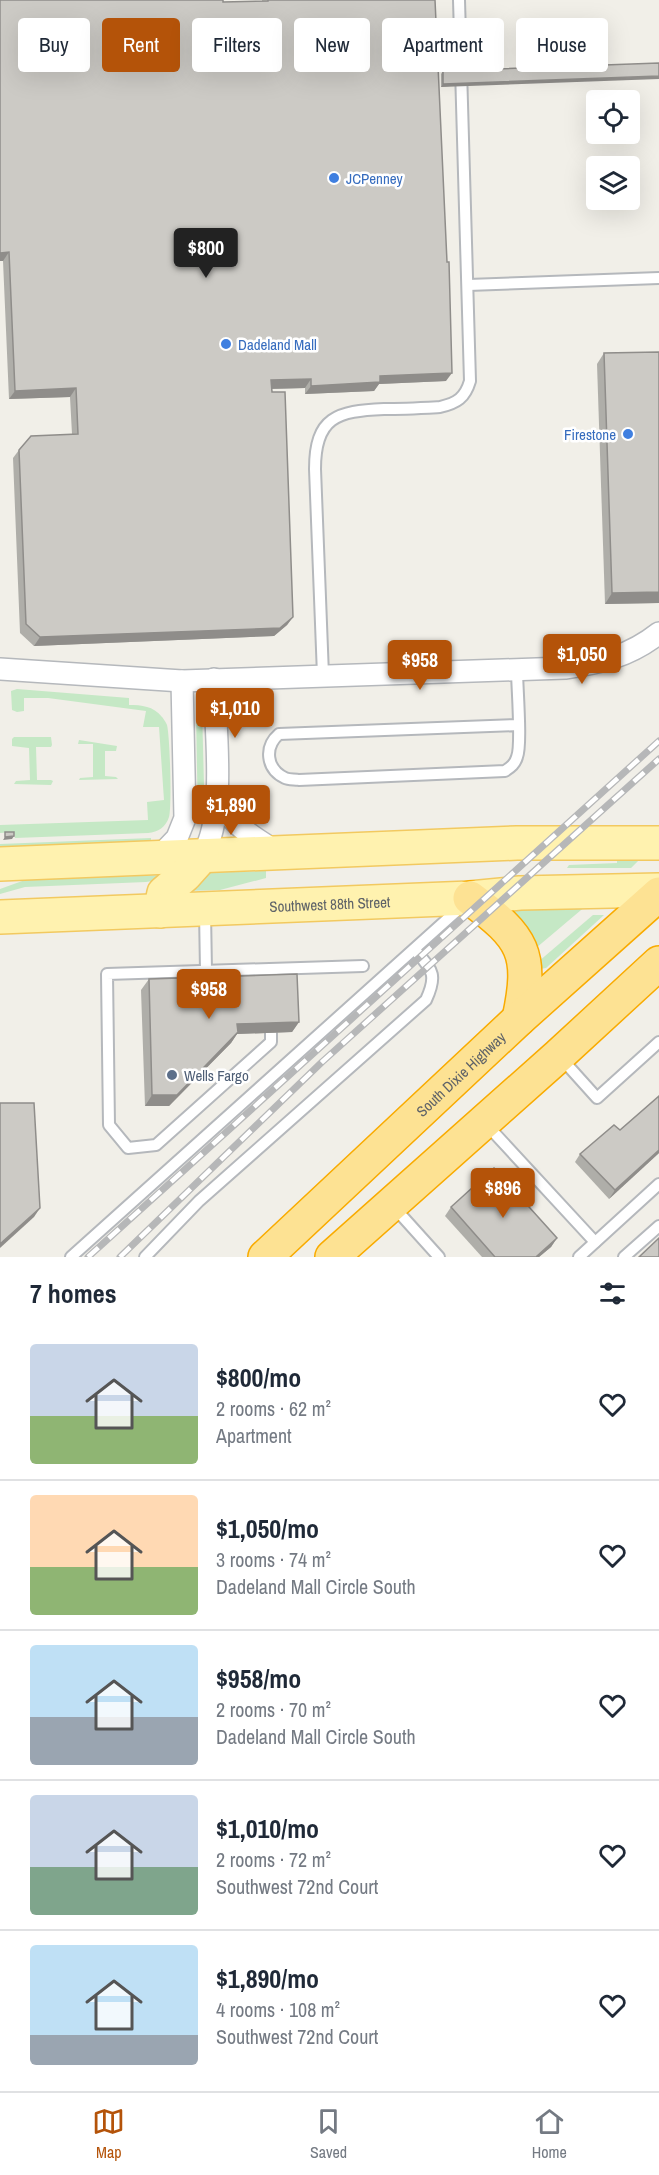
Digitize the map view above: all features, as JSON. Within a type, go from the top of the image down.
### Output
[{"type":"highway","name":"South Dixie Highway","points":[[265,1257],[519,1019],[659,892]]},
{"type":"highway","points":[[470,898],[505,925],[522,954],[525,990],[519,1019]]},
{"type":"highway","points":[[332,1257],[659,963]]},
{"type":"main road","points":[[0,864],[517,843],[659,843]]},
{"type":"main road","points":[[160,911],[164,893],[202,856]]},
{"type":"main road","name":"Southwest 88th Street","points":[[0,917],[470,898],[520,892],[659,892]]},
{"type":"street","points":[[0,669],[182,681],[565,668],[613,659],[636,649],[659,633]]},
{"type":"street","points":[[202,856],[212,834],[218,800],[214,679]]},
{"type":"street","points":[[159,858],[177,838],[185,818],[182,681]]},
{"type":"street","points":[[218,800],[240,828],[279,853]]},
{"type":"lane","points":[[323,675],[315,469],[317,442],[321,432],[337,416],[356,410],[452,405],[462,398],[470,381],[459,0]]},
{"type":"lane","points":[[468,285],[659,278]]},
{"type":"lane","points":[[517,670],[519,755],[513,765],[505,771],[299,780],[285,778],[272,769],[268,757],[272,740],[279,735],[518,725]]},
{"type":"lane","points":[[71,1257],[415,950],[470,898]]},
{"type":"lane","points":[[205,909],[206,971]]},
{"type":"lane","points":[[145,1257],[199,1201],[426,999],[433,983],[432,970],[415,950]]},
{"type":"lane","points":[[271,1033],[271,1042],[156,1145],[128,1148],[109,1125],[107,975],[206,971],[268,974],[363,966]]},
{"type":"lane","points":[[558,1056],[597,1098],[659,1042]]},
{"type":"lane","points":[[484,1121],[595,1242]]},
{"type":"lane","points":[[579,1257],[659,1184]]},
{"type":"lane","points":[[391,1204],[439,1257]]},
{"type":"lane","points":[[624,1257],[659,1226]]},
{"type":"green space","points":[[17,689],[129,698],[129,705],[147,707],[159,713],[167,725],[170,756],[170,811],[168,821],[164,826],[148,833],[15,838],[14,832],[0,833],[0,825],[148,820],[147,802],[164,800],[159,727],[143,727],[146,711],[48,698],[24,698],[24,711],[17,712],[12,710],[11,691]]},
{"type":"green space","points":[[198,705],[202,708],[205,824],[198,824],[196,712]]},
{"type":"green space","points":[[14,737],[51,737],[51,747],[36,747],[37,780],[51,780],[53,781],[51,785],[14,784],[16,781],[30,780],[29,748],[12,746]]},
{"type":"green space","points":[[79,740],[117,746],[116,751],[105,751],[105,776],[118,779],[79,780],[93,777],[93,744],[78,744]]},
{"type":"green space","points":[[151,838],[151,841],[0,847],[0,844]]},
{"type":"green space","points":[[645,854],[631,868],[567,868],[569,865],[617,863],[617,857]]},
{"type":"green space","points":[[266,871],[266,878],[220,890],[185,891],[201,873]]},
{"type":"green space","points":[[164,875],[159,880],[146,882],[25,887],[0,894],[0,889],[25,880]]},
{"type":"green space","points":[[587,905],[536,948],[513,910],[513,908]]},
{"type":"green space","points":[[593,915],[604,915],[546,968],[540,969],[538,962]]},
{"type":"building","name":"Dadeland Mall","points":[[0,0],[223,0],[223,2],[435,0],[436,18],[382,18],[382,72],[438,72],[447,262],[449,262],[452,373],[380,376],[380,382],[311,386],[311,379],[271,380],[272,392],[285,392],[293,617],[280,628],[40,637],[26,624],[19,450],[31,436],[78,434],[76,388],[15,391],[9,252],[0,253]]},
{"type":"building","points":[[659,63],[659,76],[443,84],[443,72],[504,72],[504,69],[516,68],[516,72],[608,72],[608,65]]},
{"type":"building","name":"Firestone","points":[[659,352],[659,592],[612,593],[604,353]]},
{"type":"building","points":[[5,832],[14,832],[14,836],[5,837]]},
{"type":"building","name":"Wells Fargo","points":[[297,974],[299,1022],[237,1024],[238,1032],[177,1095],[152,1095],[149,979]]},
{"type":"building","points":[[659,1096],[659,1150],[615,1190],[580,1154],[614,1125],[620,1130]]},
{"type":"building","points":[[0,1103],[34,1103],[40,1208],[0,1244]]},
{"type":"building","points":[[494,1168],[557,1238],[538,1257],[495,1257],[451,1207]]},
{"type":"building","points":[[659,1238],[659,1257],[639,1257]]},
{"type":"railway","points":[[88,1257],[659,741]]},
{"type":"railway","points":[[120,1257],[322,1062],[659,759]]},
{"type":"place","name":"JCPenney","points":[[334,178]]},
{"type":"place","name":"Dadeland Mall","points":[[226,344]]},
{"type":"place","name":"Firestone","points":[[628,434]]},
{"type":"place","name":"Wells Fargo","points":[[172,1075]]}]
